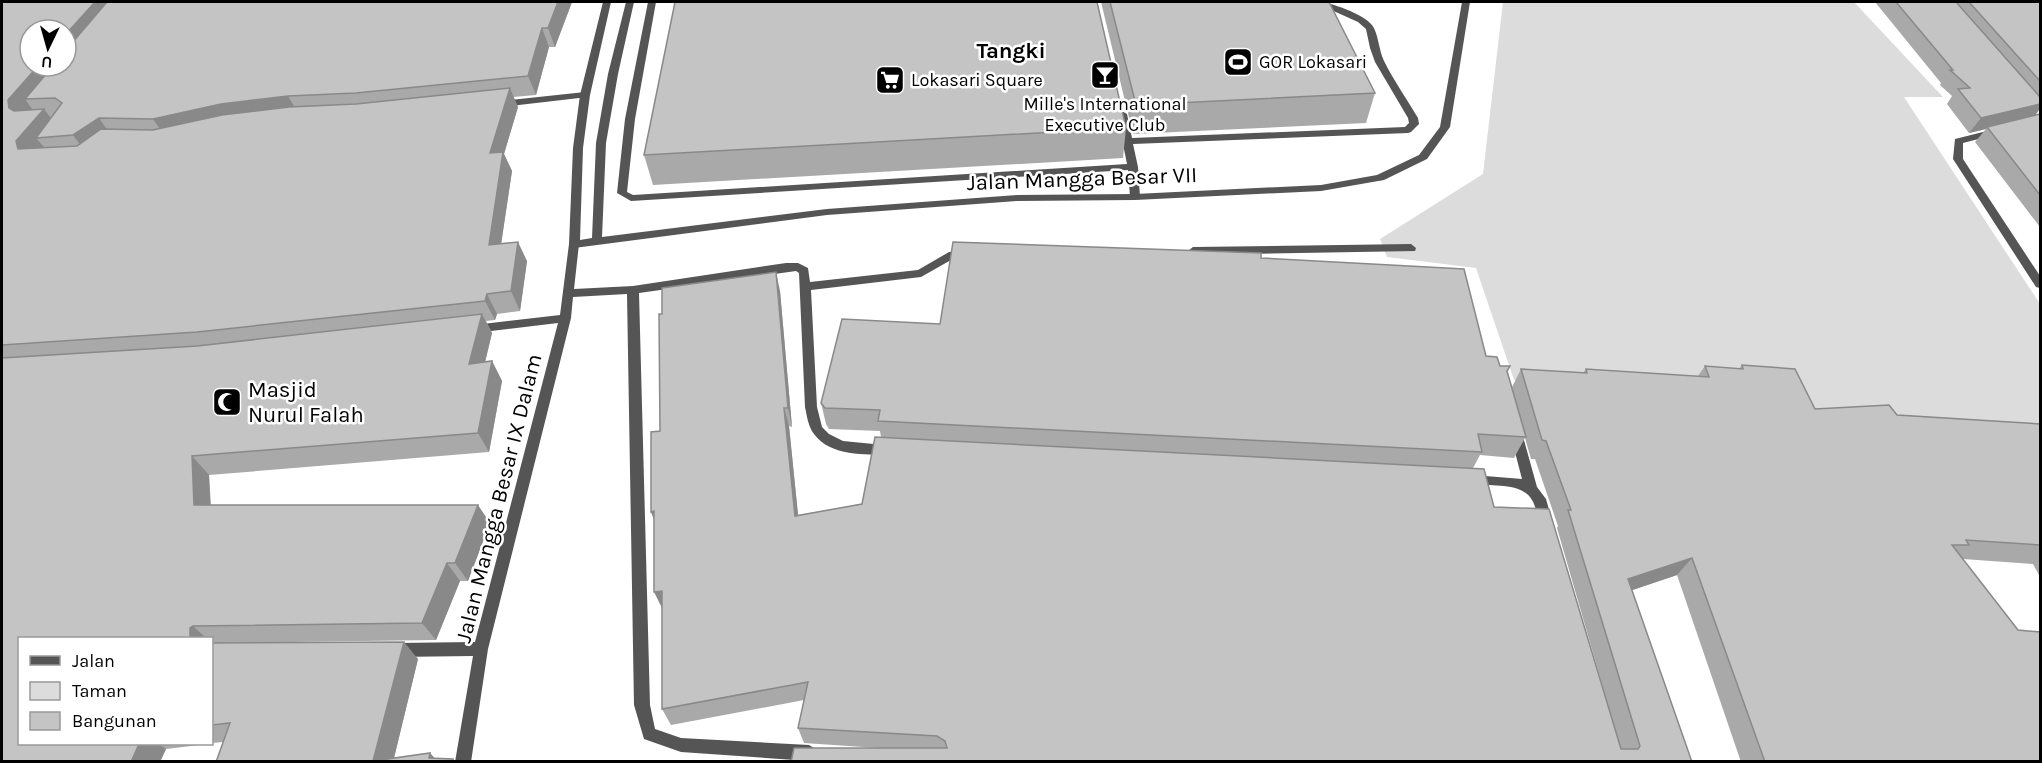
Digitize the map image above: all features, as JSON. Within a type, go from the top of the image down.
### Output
[{"type":"street","name":"Jalan Mangga Besar IX Dalam","points":[[463,762],[481,649],[565,318],[574,244],[578,148],[585,95],[607,2]]},
{"type":"street","points":[[597,239],[601,142],[613,74],[630,2]]},
{"type":"street","points":[[652,2],[630,119],[622,193],[631,198],[1133,167]]},
{"type":"street","points":[[1128,141],[1408,130],[1414,124],[1413,118],[1380,62],[1374,48],[1370,28],[1361,20],[1321,2]]},
{"type":"street","name":"Jalan Mangga Besar VII","points":[[574,244],[597,239],[861,209],[1017,198],[1135,197],[1321,188],[1380,178],[1423,157],[1445,127],[1466,2]]},
{"type":"street","points":[[493,105],[585,95]]},
{"type":"street","points":[[1120,106],[1133,167],[1135,197]]},
{"type":"street","points":[[2010,129],[1958,141],[1959,159],[2040,284]]},
{"type":"street","points":[[1176,252],[1411,248]]},
{"type":"street","points":[[804,286],[921,273],[949,256],[977,255]]},
{"type":"street","points":[[569,293],[633,290],[798,267],[804,271],[811,407],[816,428],[828,441],[846,447],[903,451]]},
{"type":"street","points":[[633,290],[642,705],[649,734],[681,745],[822,754]]},
{"type":"street","points":[[459,331],[565,318]]},
{"type":"street","points":[[1514,424],[1531,489],[1539,499],[1549,533]]},
{"type":"street","points":[[1460,479],[1507,482],[1531,489]]},
{"type":"street","points":[[378,650],[481,649]]},
{"type":"green space","points":[[1503,2],[1854,2],[1943,97],[1904,97],[2040,304],[2040,432],[1803,415],[1785,381],[1514,380],[1476,268],[1387,257],[1380,239],[1483,174]]},
{"type":"building","points":[[2,2],[95,2],[78,21],[78,18],[18,18],[18,78],[27,78],[8,100],[9,108],[14,111],[44,109],[16,141],[18,149],[77,146],[101,129],[153,130],[222,115],[289,107],[356,104],[510,88],[490,153],[503,152],[489,245],[518,242],[511,291],[487,294],[485,301],[197,332],[2,345]]},
{"type":"building","points":[[107,2],[558,2],[548,28],[542,28],[528,76],[356,93],[288,96],[221,104],[153,119],[99,118],[73,135],[36,138],[62,103],[55,98],[25,99],[43,78],[78,78],[78,36]]},
{"type":"building","name":"Lokasari Square","points":[[675,2],[1097,2],[1126,128],[644,155]]},
{"type":"building","name":"GOR Lokasari","points":[[1110,2],[1329,2],[1375,93],[1136,105]]},
{"type":"building","points":[[1896,2],[1956,2],[2040,97],[2040,104],[1981,118],[1958,89],[1970,88],[1950,70],[1953,70]]},
{"type":"building","points":[[1969,2],[2040,2],[2040,81]]},
{"type":"building","points":[[2040,114],[2040,195],[1987,127]]},
{"type":"building","points":[[953,242],[1261,253],[1261,258],[1464,269],[1486,356],[1497,357],[1500,366],[1510,366],[1507,371],[1526,437],[1478,434],[1482,452],[878,421],[880,410],[825,408],[821,403],[842,319],[940,324]]},
{"type":"building","points":[[776,272],[788,408],[784,408],[795,516],[862,504],[875,437],[1484,469],[1494,507],[1549,509],[1621,749],[1638,749],[1640,746],[1568,510],[1571,510],[1546,441],[1542,440],[1521,369],[1587,373],[1586,369],[1709,377],[1705,366],[1743,369],[1742,365],[1795,369],[1815,409],[1889,405],[1897,415],[2040,424],[2040,545],[1966,540],[1969,545],[1952,545],[2018,630],[2040,632],[2040,762],[1765,762],[1692,558],[1628,579],[1692,762],[791,762],[794,748],[947,748],[945,741],[937,736],[798,728],[808,682],[662,709],[662,591],[654,592],[651,432],[660,431],[659,314],[662,314],[662,288]]},
{"type":"building","points":[[482,314],[469,364],[492,361],[478,433],[192,456],[194,505],[478,505],[455,563],[447,563],[422,623],[193,626],[190,628],[190,637],[18,637],[18,745],[139,745],[131,762],[2,762],[2,358],[197,346]]},
{"type":"building","points":[[404,642],[373,761],[430,753],[429,758],[453,759],[455,762],[216,762],[230,723],[213,725],[213,643]]},
{"type":"place","name":"GOR Lokasari","points":[[1238,62]]},
{"type":"place","name":"Mille's International Executive Club","points":[[1105,75]]},
{"type":"place","name":"Lokasari Square","points":[[890,80]]},
{"type":"place","name":"Masjid Nurul Falah","points":[[227,402]]},
{"type":"district","name":"Tangki","points":[[1011,50]]}]
